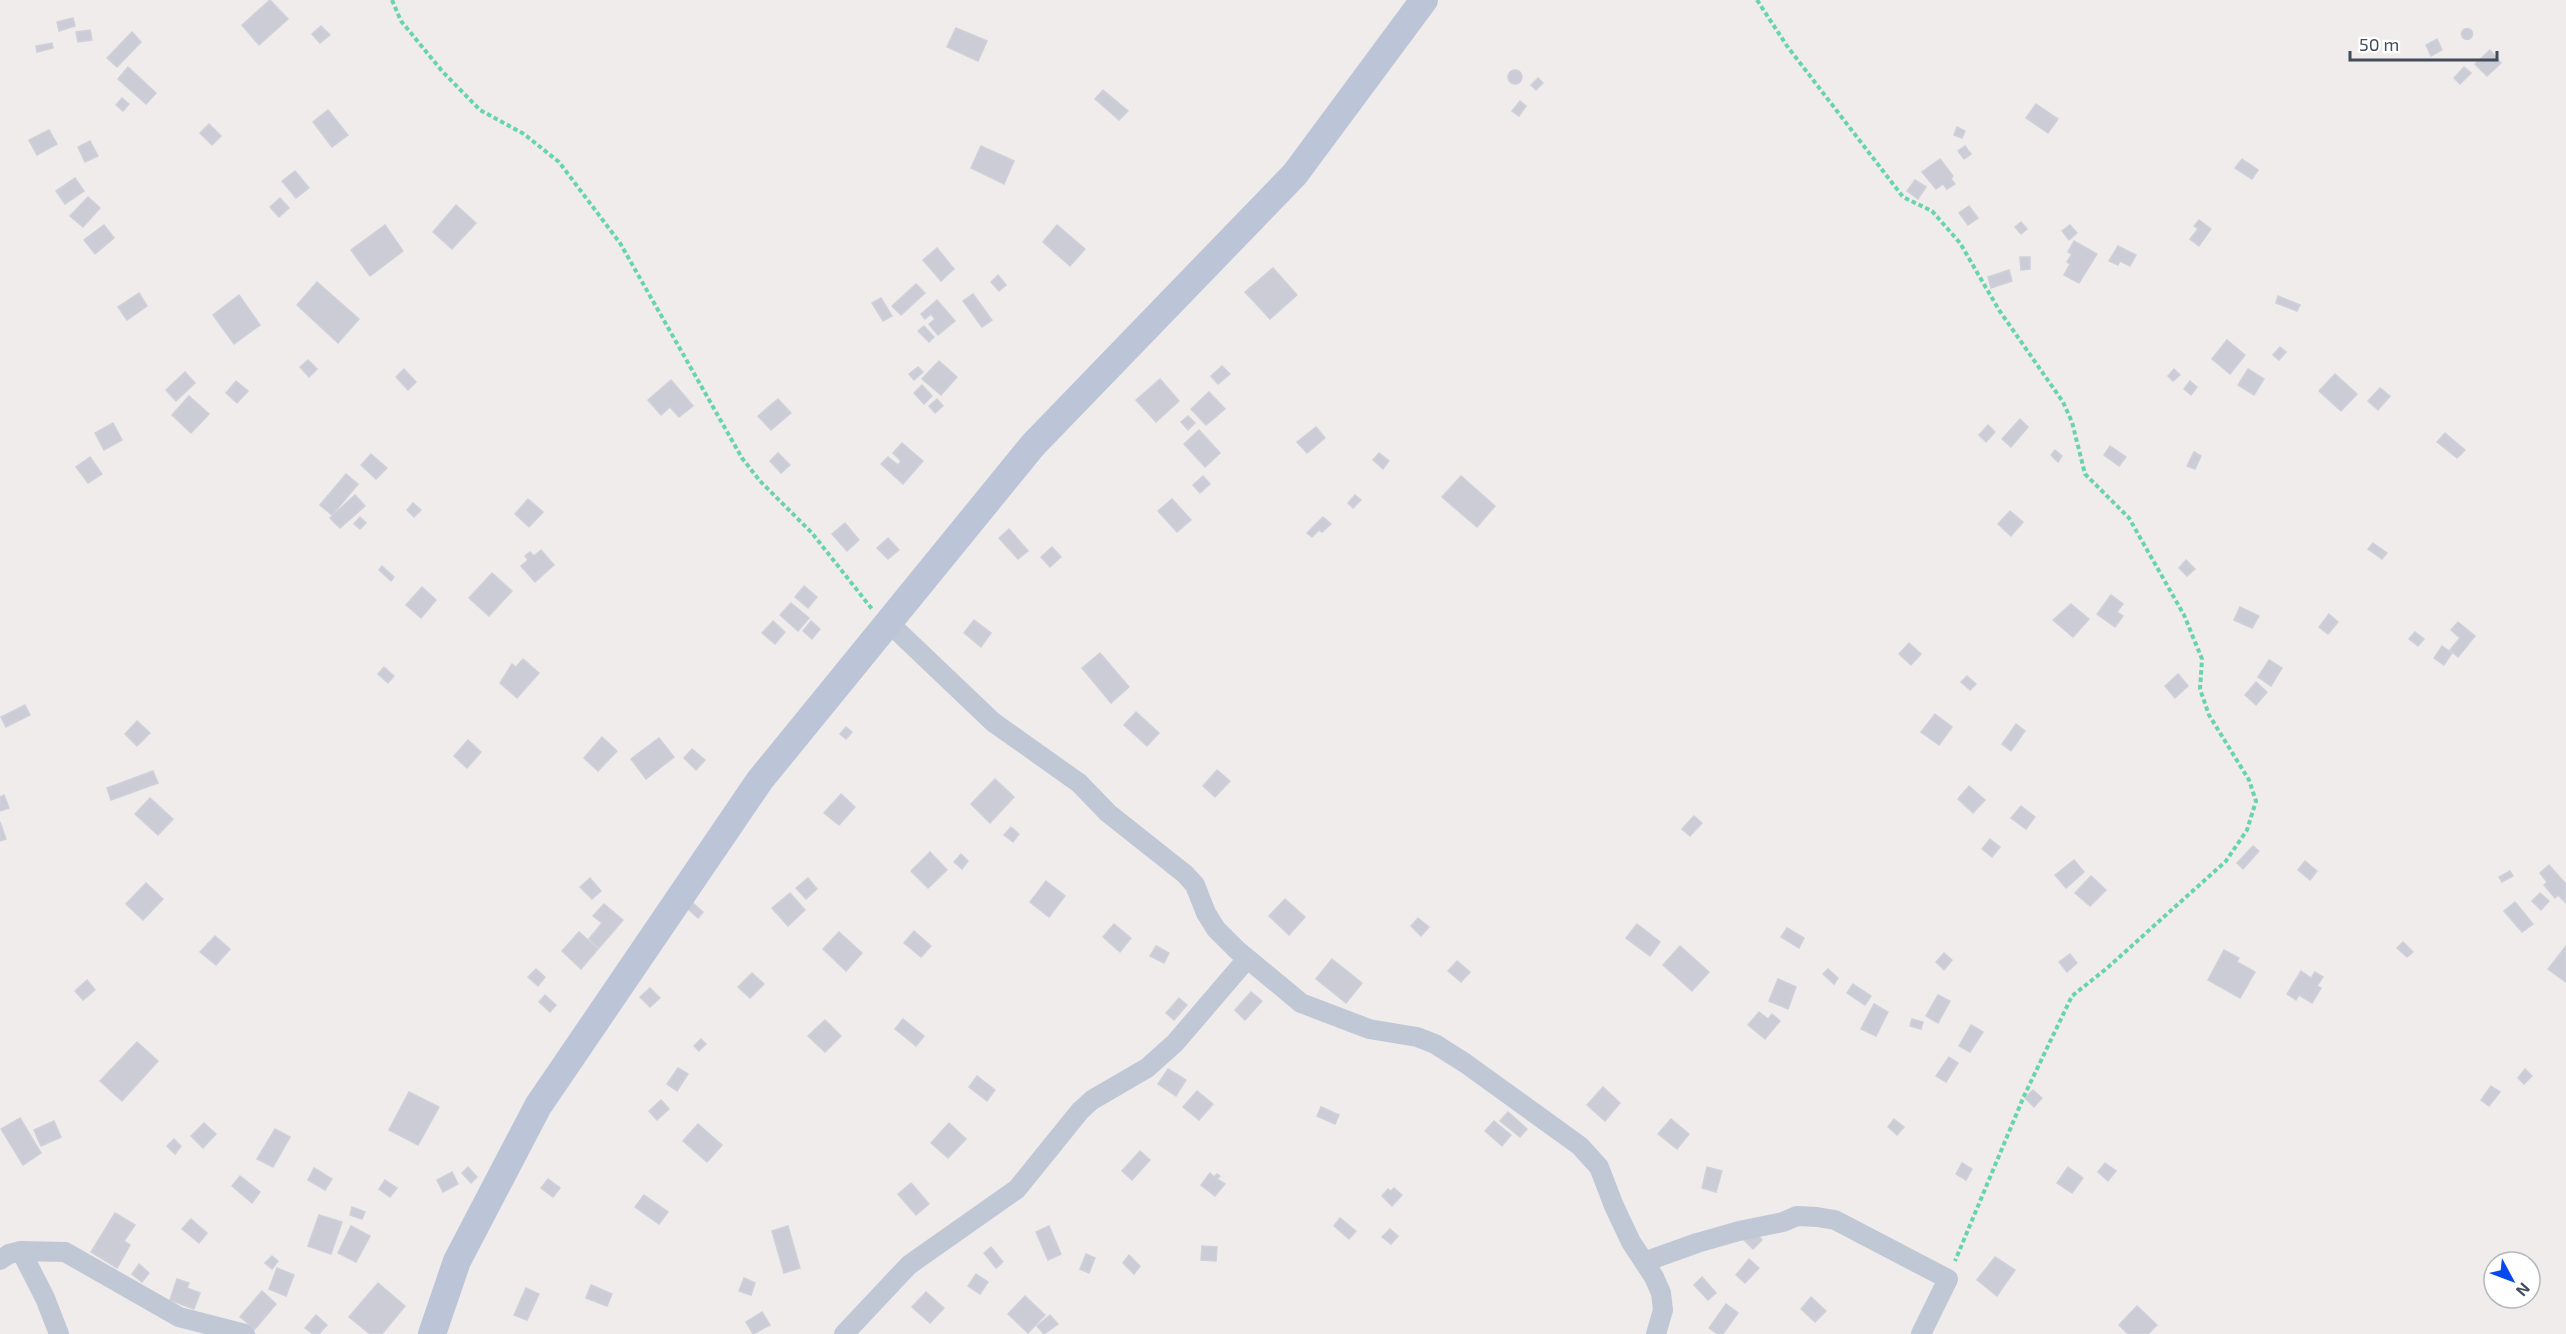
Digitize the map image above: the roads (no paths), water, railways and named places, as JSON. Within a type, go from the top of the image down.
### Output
[{"type":"street","points":[[432,1334],[458,1261],[538,1106],[760,780],[887,621],[1033,446],[1296,174],[1424,0]]},
{"type":"street","points":[[887,621],[993,722],[1079,783],[1108,813],[1185,874],[1195,885],[1206,913],[1216,929],[1247,959],[1301,1003],[1369,1029],[1417,1037],[1435,1044],[1580,1146],[1599,1167],[1614,1206],[1661,1293],[1663,1310],[1656,1334]]},
{"type":"street","points":[[844,1334],[909,1265],[1017,1189],[1080,1111],[1092,1100],[1141,1072],[1175,1043],[1247,959]]},
{"type":"street","points":[[1644,1262],[1739,1231],[1783,1222],[1797,1216],[1835,1220],[1948,1279],[1921,1334]]},
{"type":"street","points":[[0,1260],[9,1254],[21,1251],[65,1251],[179,1317],[244,1334]]},
{"type":"street","points":[[21,1251],[45,1298],[59,1334]]}]
